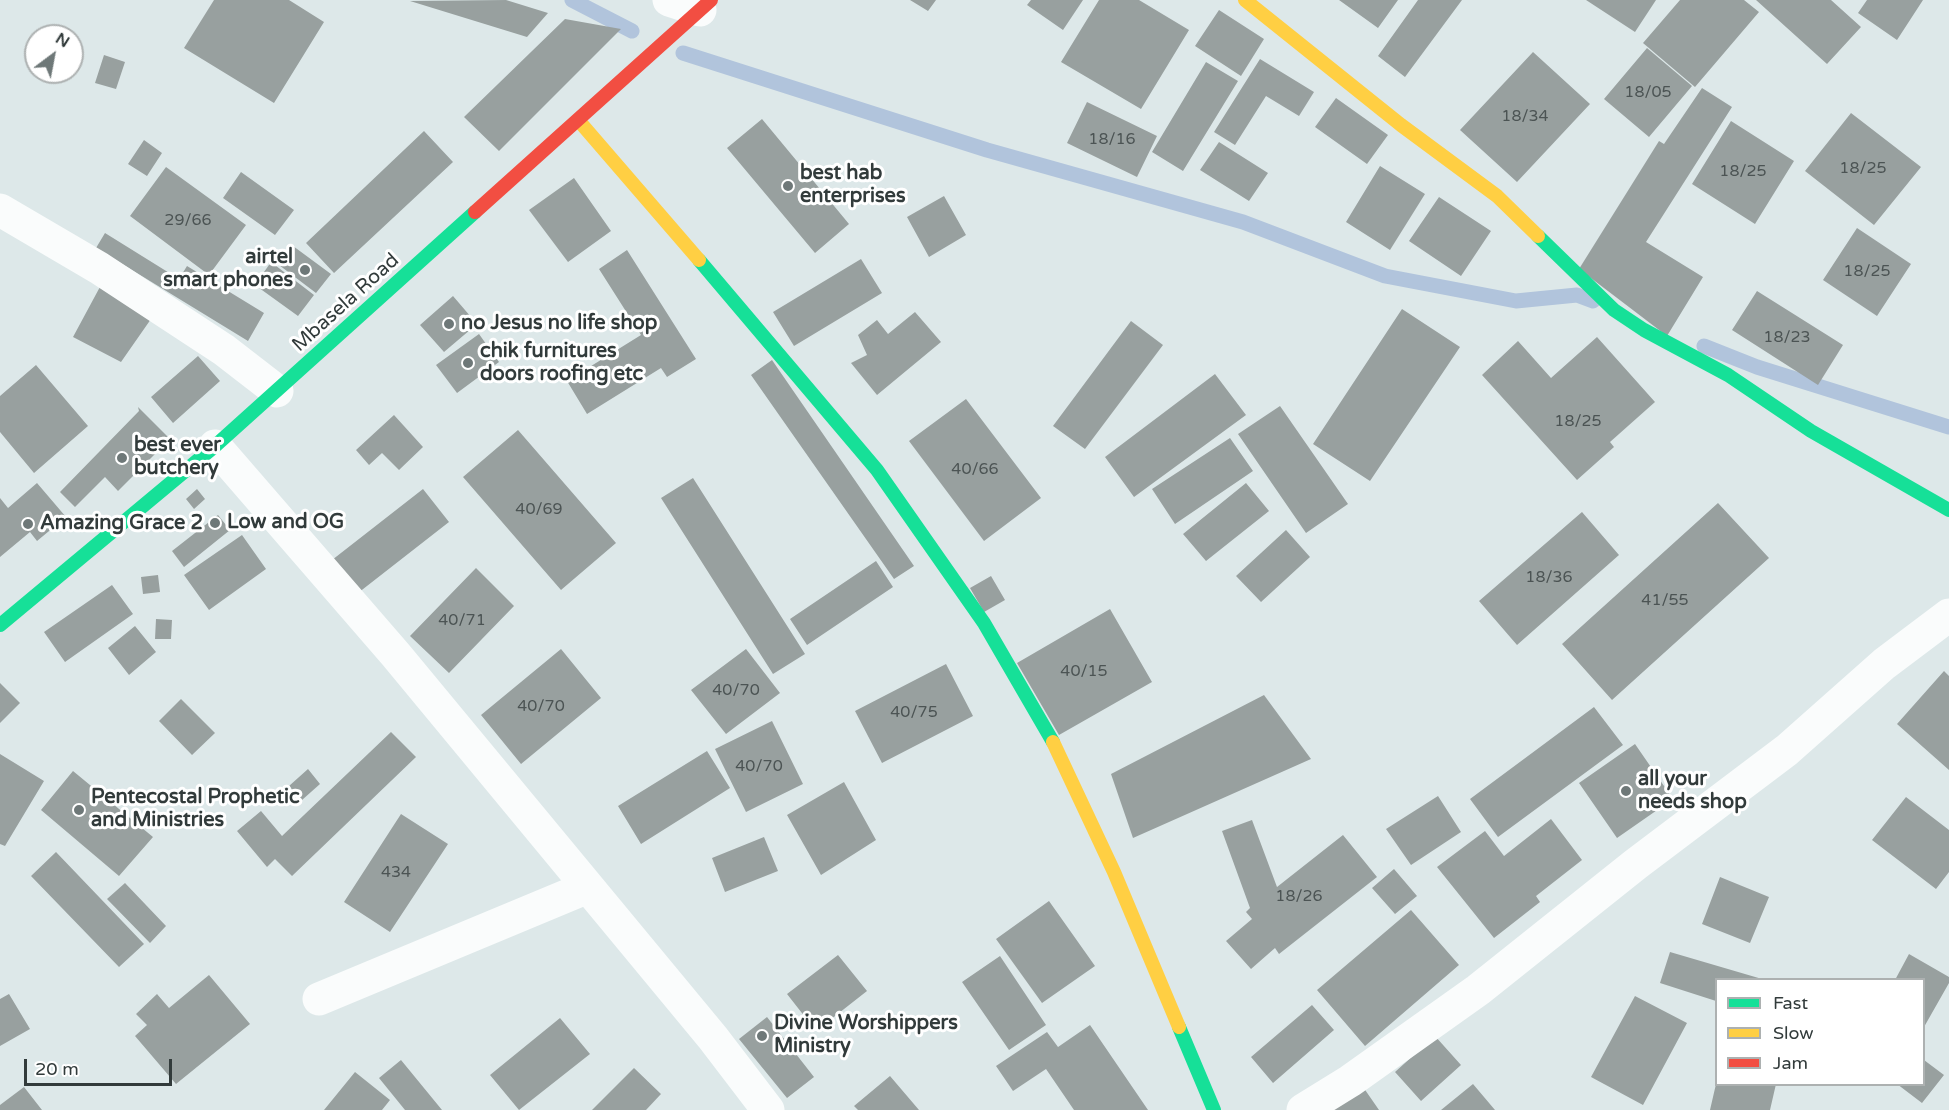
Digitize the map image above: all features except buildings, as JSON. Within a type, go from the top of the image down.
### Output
[{"type":"street","points":[[669,0],[706,5]]},
{"type":"street","points":[[1245,0],[1401,125],[1497,196],[1614,310],[1644,330],[1728,375],[1811,431],[1949,510]]},
{"type":"street","name":"Mbasela Road","points":[[0,625],[39,590],[215,446],[706,5]]},
{"type":"street","points":[[579,121],[796,370],[877,470],[984,623],[1049,733],[1114,872],[1214,1110]]},
{"type":"street","points":[[0,210],[99,268],[224,350],[277,391]]},
{"type":"street","points":[[215,446],[396,655],[713,1038],[768,1110]]},
{"type":"street","points":[[1303,1110],[1350,1081],[1478,990],[1636,864],[1787,750],[1884,664],[1949,615]]},
{"type":"street","points":[[319,999],[588,886]]},
{"type":"waterway","points":[[572,0],[632,31]]},
{"type":"waterway","points":[[683,53],[987,150],[1243,222],[1385,276],[1516,301],[1577,295],[1593,301]]},
{"type":"waterway","points":[[1704,346],[1757,367],[1949,427]]},
{"type":"traffic: fast","points":[[0,625],[215,446],[475,212]]},
{"type":"traffic: fast","points":[[1538,236],[1614,310],[1644,330],[1728,375],[1811,431],[1949,510]]},
{"type":"traffic: fast","points":[[699,260],[877,470],[984,623],[1053,742]]},
{"type":"traffic: fast","points":[[1179,1027],[1214,1110]]},
{"type":"traffic: slow","points":[[1245,0],[1401,125],[1497,196],[1538,236]]},
{"type":"traffic: slow","points":[[579,121],[699,260]]},
{"type":"traffic: slow","points":[[1053,742],[1114,872],[1179,1027]]},
{"type":"traffic: jam","points":[[475,212],[711,0]]},
{"type":"place","name":"best hab enterprises","points":[[788,186]]},
{"type":"place","name":"airtel smart phones","points":[[305,270]]},
{"type":"place","name":"no Jesus no life shop","points":[[449,324]]},
{"type":"place","name":"chik furnitures doors roofing etc","points":[[468,363]]},
{"type":"place","name":"best ever butchery","points":[[122,458]]},
{"type":"place","name":"Low and OG","points":[[215,523]]},
{"type":"place","name":"Amazing Grace 2","points":[[28,524]]},
{"type":"place","name":"all your needs shop","points":[[1626,791]]},
{"type":"place","name":"Pentecostal Prophetic and Ministries","points":[[79,810]]},
{"type":"place","name":"Divine Worshippers Ministry","points":[[762,1036]]}]
